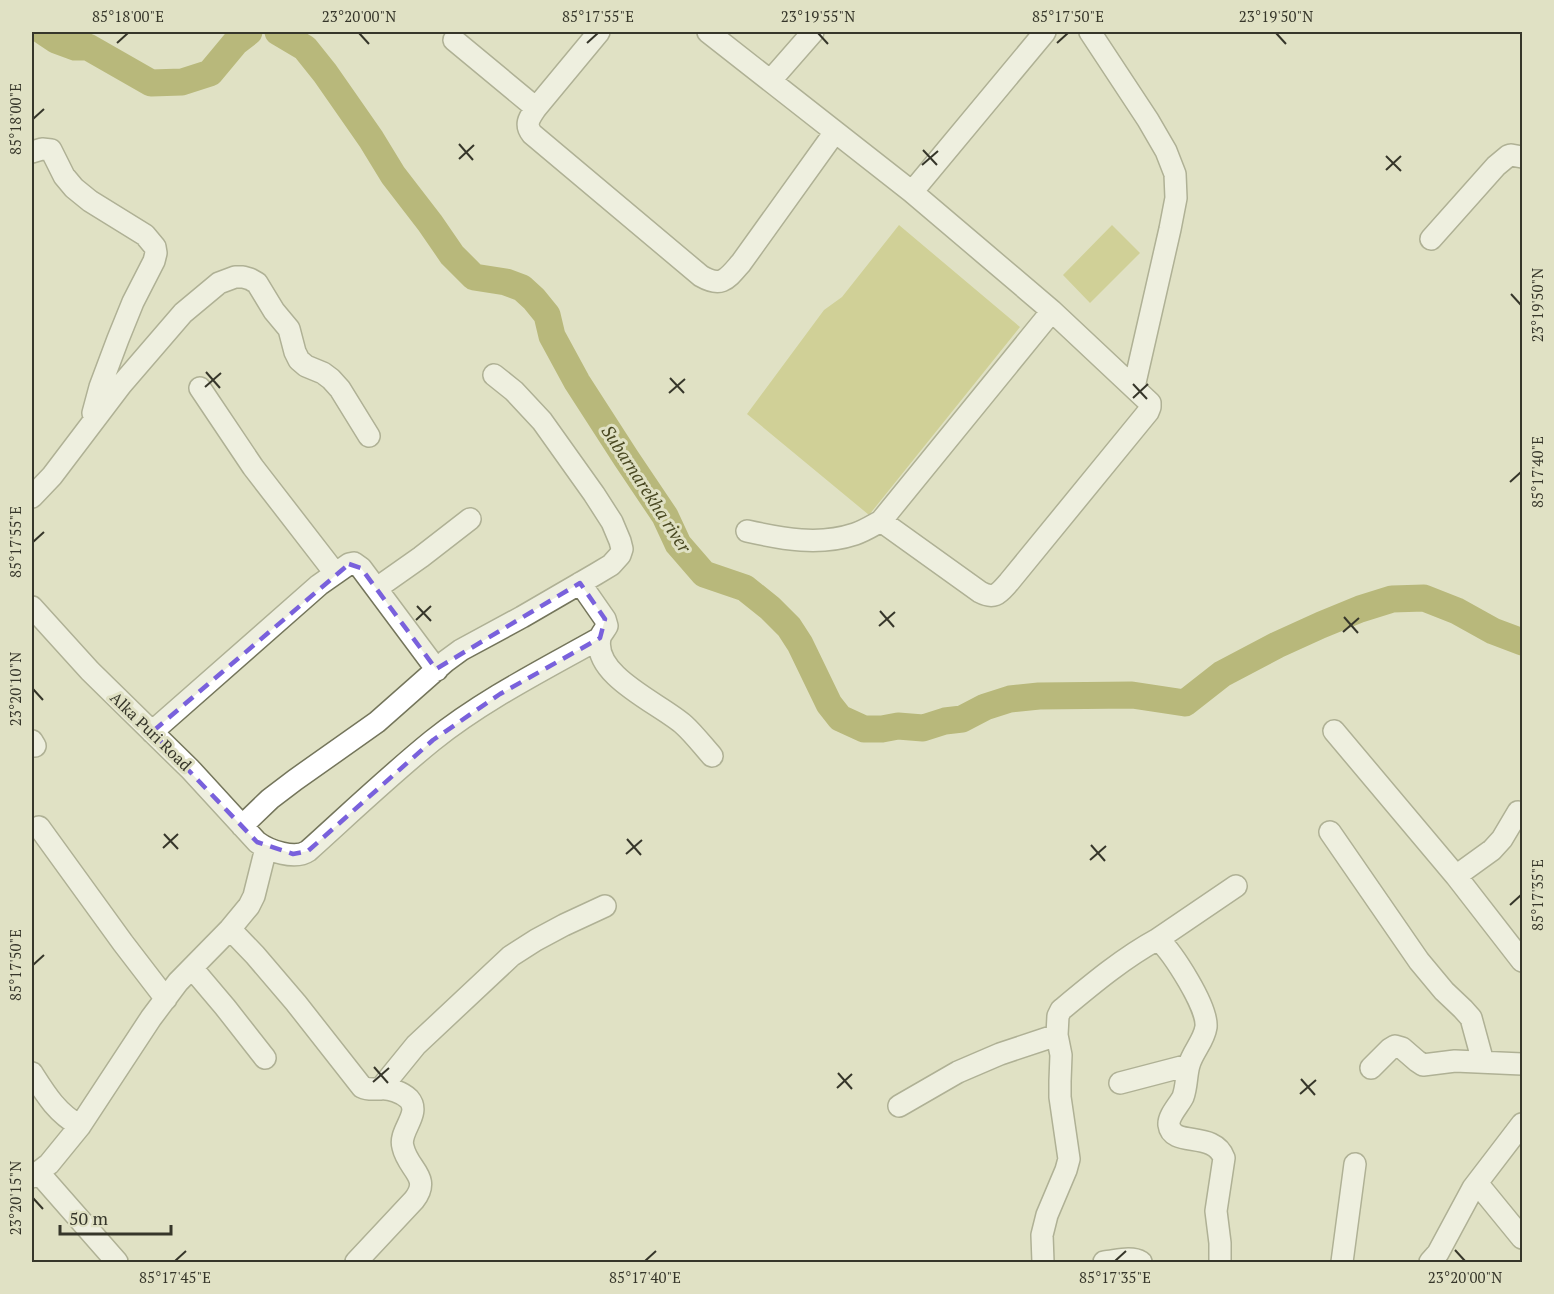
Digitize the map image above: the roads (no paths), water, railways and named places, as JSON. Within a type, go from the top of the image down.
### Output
[{"type":"street","points":[[599,32],[536,108],[527,125],[532,134],[701,276],[710,281],[716,283],[728,278],[835,132]]},
{"type":"street","points":[[708,32],[912,192],[1052,311],[1150,403],[1148,412],[1000,592],[994,596],[987,596],[980,592],[881,521]]},
{"type":"street","points":[[771,80],[813,32]]},
{"type":"street","points":[[912,192],[1045,32]]},
{"type":"street","points":[[1090,32],[1148,120],[1166,151],[1175,174],[1176,198],[1134,387]]},
{"type":"street","points":[[454,40],[536,108]]},
{"type":"street","points":[[32,152],[42,149],[51,150],[64,176],[74,188],[90,201],[145,235],[156,253],[118,339],[100,387],[88,429]]},
{"type":"street","points":[[1431,239],[1496,166],[1511,155],[1522,157]]},
{"type":"street","points":[[32,497],[52,476],[121,385],[183,313],[228,279],[243,277],[257,283],[274,311],[289,328],[299,360],[331,378],[369,436]]},
{"type":"street","points":[[747,531],[785,539],[818,541],[837,539],[857,533],[881,521],[1052,311]]},
{"type":"street","points":[[242,826],[270,799],[377,722],[461,650],[522,617],[616,560],[622,549],[620,541],[612,522],[594,494],[542,421],[514,391],[494,375]]},
{"type":"street","points":[[200,387],[253,467],[335,573]]},
{"type":"street","points":[[377,588],[470,519]]},
{"type":"street","points":[[152,732],[282,617],[349,564],[354,563],[362,568],[436,670]]},
{"type":"street","points":[[117,1263],[35,1174],[54,1158],[81,1126],[138,1038],[178,982],[230,929],[249,906],[270,850],[300,855],[305,853],[433,740],[500,694],[600,638],[607,626],[605,619],[580,583]]},
{"type":"street","name":"Alka Puri Road","points":[[32,607],[90,671],[190,769],[242,826],[270,850]]},
{"type":"street","points":[[600,638],[601,657],[614,674],[629,687],[684,724],[712,756]]},
{"type":"street","points":[[1334,731],[1456,876],[1522,961]]},
{"type":"street","points":[[1456,876],[1492,850],[1502,839],[1518,812]]},
{"type":"street","points":[[39,827],[123,944],[166,999]]},
{"type":"street","points":[[1330,832],[1419,961],[1471,1018],[1483,1062]]},
{"type":"street","points":[[1042,1263],[1042,1235],[1047,1215],[1069,1159],[1060,1097],[1062,1055],[1057,1035],[1058,1016],[1061,1010],[1145,946],[1236,886]]},
{"type":"street","points":[[381,1088],[416,1045],[511,956],[564,925],[605,906]]},
{"type":"street","points":[[230,929],[296,1003],[362,1087],[392,1090],[404,1095],[411,1102],[413,1112],[403,1137],[403,1148],[422,1184],[414,1200],[356,1263]]},
{"type":"street","points":[[1158,939],[1171,953],[1202,1005],[1206,1017],[1206,1028],[1202,1040],[1189,1065],[1185,1089],[1169,1126],[1176,1136],[1213,1144],[1222,1152],[1224,1158],[1216,1211],[1220,1263]]},
{"type":"street","points":[[192,968],[265,1058]]},
{"type":"street","points":[[899,1106],[969,1067],[1057,1035]]},
{"type":"street","points":[[1371,1068],[1395,1046],[1402,1048],[1424,1065],[1455,1061],[1522,1064]]},
{"type":"street","points":[[1120,1083],[1189,1065]]},
{"type":"street","points":[[32,1073],[57,1108],[81,1126]]},
{"type":"street","points":[[1430,1263],[1477,1183],[1522,1124]]},
{"type":"street","points":[[1342,1263],[1355,1164]]},
{"type":"street","points":[[1477,1183],[1522,1238]]},
{"type":"street","points":[[1104,1263],[1133,1258],[1142,1263]]},
{"type":"waterway","name":"Subarnarekha river","points":[[44,32],[56,40],[75,47],[88,47],[151,83],[182,82],[210,73],[235,43],[249,32]]},
{"type":"waterway","name":"Subarnarekha river","points":[[278,32],[305,48],[325,73],[393,175],[452,255],[474,277],[506,282],[522,288],[534,299],[547,315],[552,336],[577,382],[665,516],[678,544],[704,574],[745,588],[789,627],[800,644],[829,704],[840,718],[864,729],[898,726],[923,728],[945,721],[962,719],[985,707],[1010,699],[1039,696],[1132,695],[1185,703],[1222,674],[1277,645],[1360,609],[1392,599],[1424,598],[1457,611],[1493,631],[1522,642]]}]
